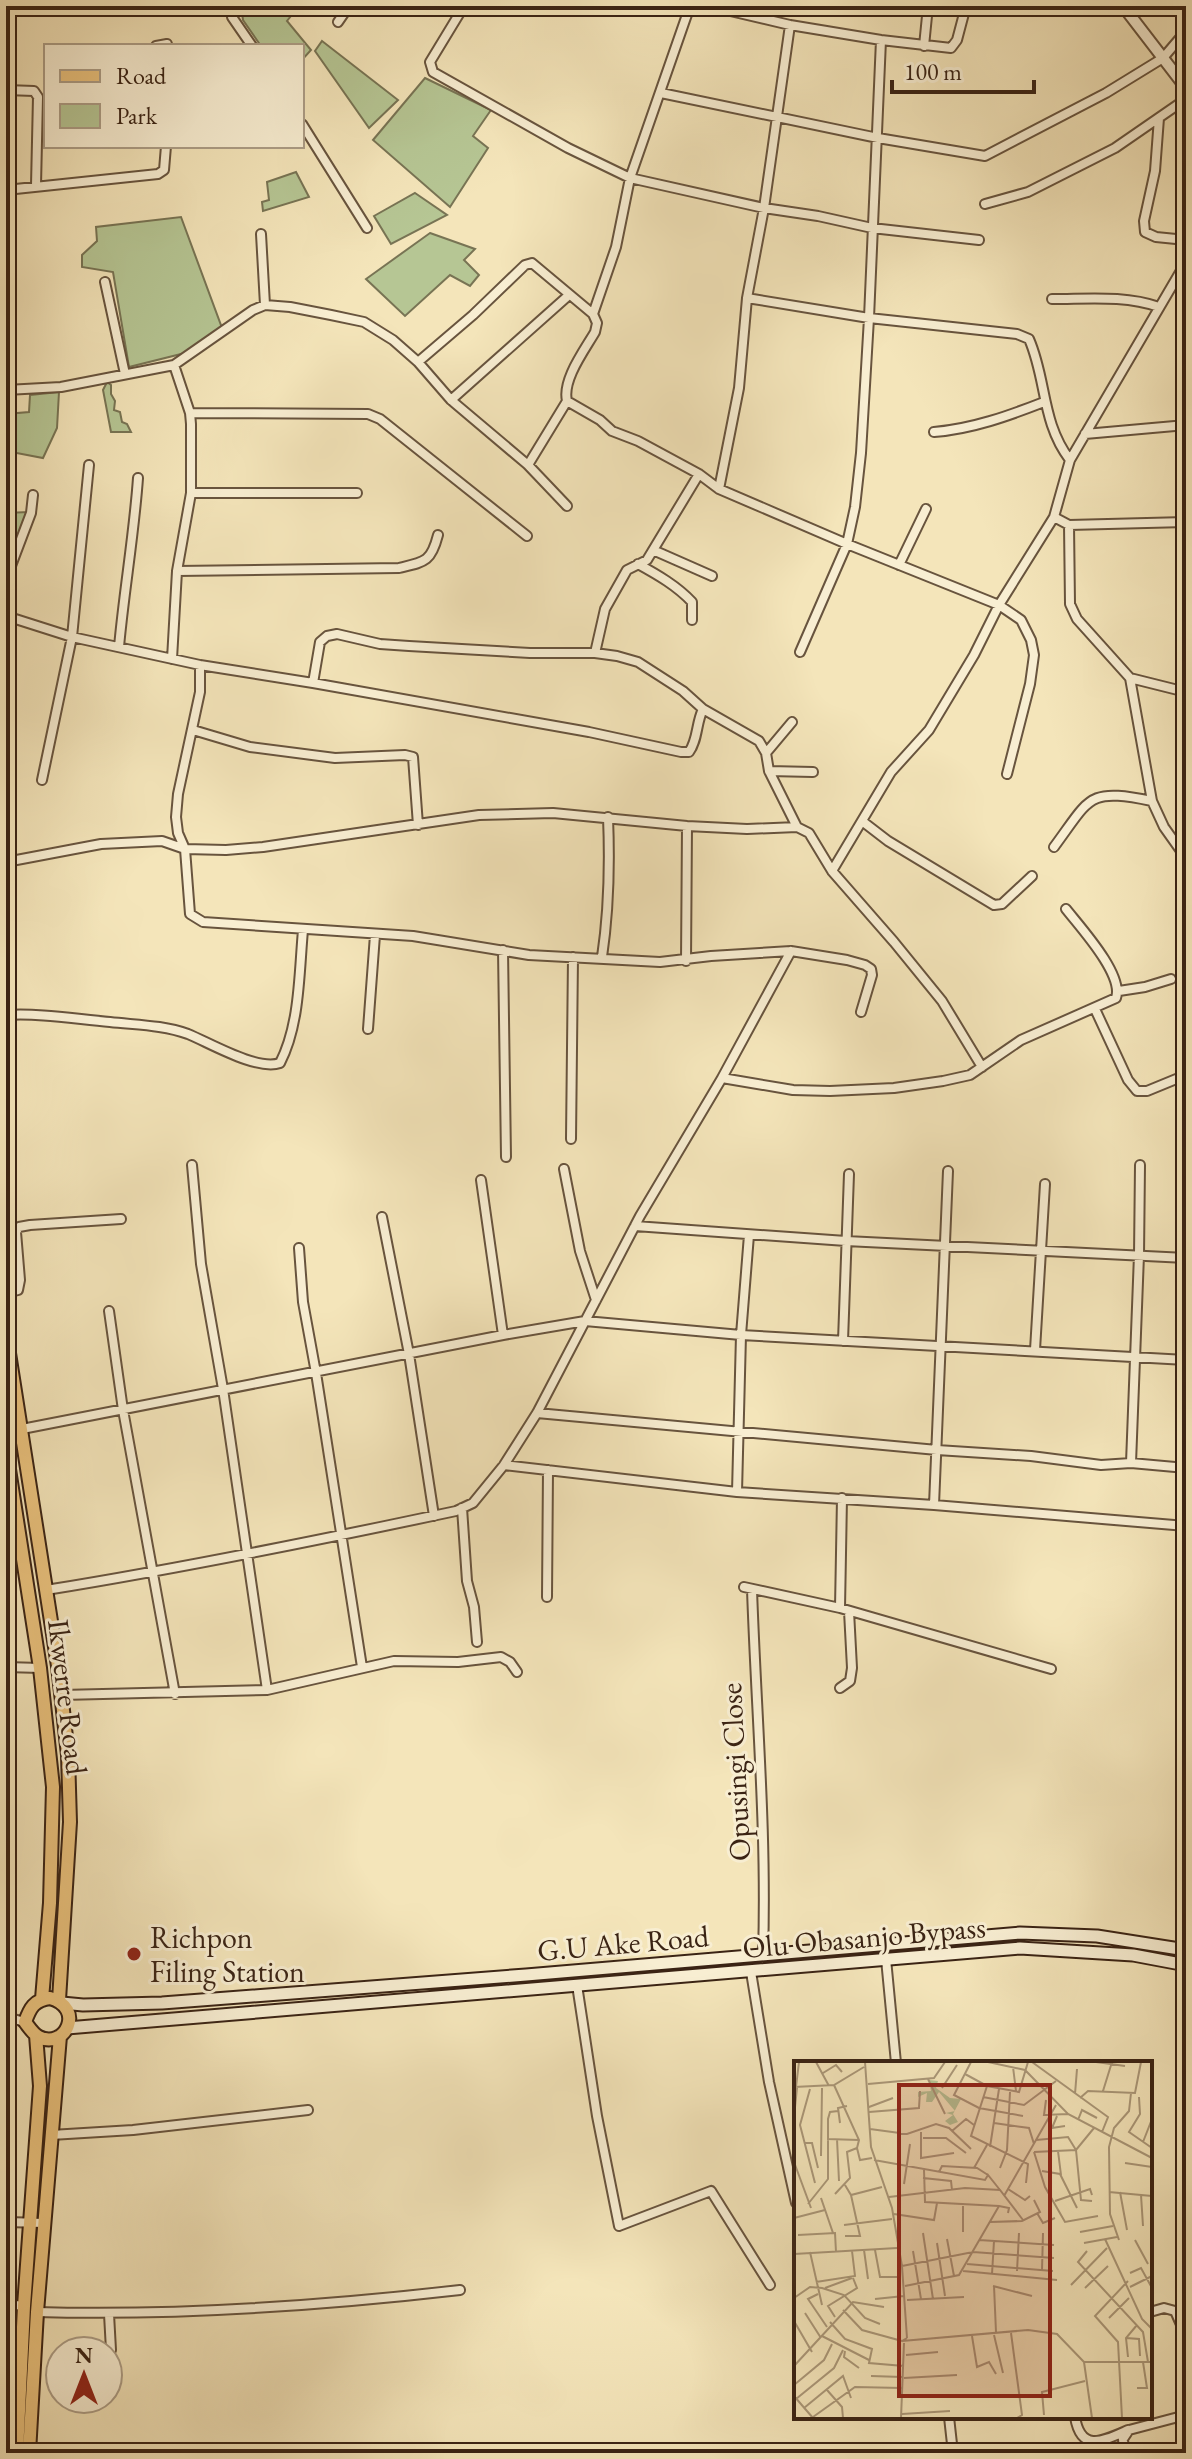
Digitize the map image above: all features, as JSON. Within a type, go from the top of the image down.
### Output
[{"type":"main road","points":[[6,1334],[62,1695],[70,1822],[60,2002],[69,2015],[64,2032],[13,2396],[17,2453]]},
{"type":"main road","points":[[6,1376],[14,1419],[22,1429]]},
{"type":"main road","name":"Ikwerre Road","points":[[6,1450],[11,1514],[40,1668],[52,1768],[50,1916],[42,1999]]},
{"type":"main road","name":"G.U Ake Road","points":[[60,2002],[83,2005],[162,2003],[1020,1933],[1097,1936],[1186,1950]]},
{"type":"main road","name":"Olu Obasanjo Bypass","points":[[64,2032],[577,1985],[1033,1948],[1133,1955],[1186,1965]]},
{"type":"main road","points":[[60,2002],[42,1999],[33,2005],[25,2022],[36,2035],[48,2039],[64,2032]]},
{"type":"main road","points":[[29,2453],[37,2312],[40,2086],[36,2035]]},
{"type":"street","points":[[231,6],[232,17],[251,44]]},
{"type":"street","points":[[338,22],[349,6]]},
{"type":"street","points":[[464,6],[430,62],[433,72],[568,148],[630,178],[872,228],[979,240]]},
{"type":"street","points":[[593,314],[616,247],[630,178],[690,6]]},
{"type":"street","points":[[709,6],[790,25],[951,48],[957,40],[966,6]]},
{"type":"street","points":[[924,46],[928,6]]},
{"type":"street","points":[[1123,6],[1186,88]]},
{"type":"street","points":[[719,489],[739,388],[747,298],[764,208],[790,25]]},
{"type":"street","points":[[661,93],[878,138],[985,156],[1106,93],[1163,58],[1186,31]]},
{"type":"street","points":[[800,652],[847,544],[855,507],[869,318],[881,40]]},
{"type":"street","points":[[6,90],[34,91],[38,97],[36,185]]},
{"type":"street","points":[[985,204],[1028,192],[1115,148],[1186,99]]},
{"type":"street","points":[[1159,118],[1155,171],[1144,221],[1145,232],[1156,237],[1186,240]]},
{"type":"street","points":[[304,127],[367,228]]},
{"type":"street","points":[[6,190],[158,174],[164,170],[166,148]]},
{"type":"street","points":[[261,234],[265,305]]},
{"type":"street","points":[[6,245],[6,334]]},
{"type":"street","points":[[832,871],[891,772],[929,730],[974,655],[999,605],[1054,517],[1070,460],[1186,262]]},
{"type":"street","points":[[418,362],[525,265],[532,263],[593,314],[597,323],[595,332],[567,381],[567,401],[528,465]]},
{"type":"street","points":[[105,282],[125,374]]},
{"type":"street","points":[[451,400],[569,295]]},
{"type":"street","points":[[747,298],[869,318],[1017,334],[1029,339],[1044,402],[1059,445],[1070,460]]},
{"type":"street","points":[[1052,299],[1124,299],[1159,307]]},
{"type":"street","points":[[6,390],[61,387],[174,365],[253,310],[265,305],[364,322],[393,340],[418,362],[451,400],[528,465],[567,506]]},
{"type":"street","points":[[172,659],[177,571],[191,493],[190,413],[174,365]]},
{"type":"street","points":[[567,401],[600,420],[612,431],[638,441],[699,474],[719,489],[999,605],[1021,620],[1031,640],[1034,655],[1030,684],[1007,774]]},
{"type":"street","points":[[934,432],[953,431],[1003,418],[1044,402]]},
{"type":"street","points":[[190,413],[368,414],[380,419],[527,536]]},
{"type":"street","points":[[1085,434],[1186,425]]},
{"type":"street","points":[[42,780],[72,637],[89,465]]},
{"type":"street","points":[[595,653],[605,609],[627,570],[647,560],[699,474]]},
{"type":"street","points":[[119,647],[138,478]]},
{"type":"street","points":[[191,493],[357,493]]},
{"type":"street","points":[[6,579],[31,513],[33,495]]},
{"type":"street","points":[[899,565],[926,509]]},
{"type":"street","points":[[1054,517],[1069,525],[1186,522]]},
{"type":"street","points":[[1069,525],[1070,604],[1077,619],[1130,678],[1152,801],[1164,827],[1186,858]]},
{"type":"street","points":[[177,571],[399,568],[424,563],[434,552],[438,535]]},
{"type":"street","points":[[653,550],[712,576]]},
{"type":"street","points":[[638,564],[662,577],[692,602],[692,620]]},
{"type":"street","points":[[6,616],[72,637],[200,665],[589,732],[681,752],[689,752],[693,746],[703,709]]},
{"type":"street","points":[[313,683],[320,642],[327,636],[337,634],[380,644],[540,654],[595,653],[638,662],[683,691],[703,709],[759,741],[766,753],[769,771],[797,827]]},
{"type":"street","points":[[200,665],[200,692],[182,771],[176,817],[178,833],[185,849],[190,914],[203,922],[413,936],[529,955],[660,962],[791,951],[847,960],[871,969],[861,1012]]},
{"type":"street","points":[[1130,678],[1186,692]]},
{"type":"street","points":[[766,753],[792,722]]},
{"type":"street","points":[[193,730],[250,747],[335,758],[413,757],[418,825]]},
{"type":"street","points":[[769,771],[813,772]]},
{"type":"street","points":[[1054,847],[1085,806],[1097,797],[1121,795],[1152,801]]},
{"type":"street","points":[[6,862],[101,844],[162,841],[185,849],[263,847],[479,815],[520,812],[687,826],[747,829],[797,827],[809,833],[832,871],[942,1001],[982,1067]]},
{"type":"street","points":[[602,957],[609,915],[608,817]]},
{"type":"street","points":[[862,821],[888,841],[994,905],[1002,904],[1032,876]]},
{"type":"street","points":[[686,961],[687,826]]},
{"type":"street","points":[[722,1078],[793,1090],[830,1091],[894,1088],[970,1075],[1021,1040],[1116,998],[1119,991],[1115,978],[1066,909]]},
{"type":"street","points":[[6,1015],[36,1014],[153,1025],[186,1033],[230,1054],[273,1066],[280,1063],[285,1053],[295,1018],[303,930]]},
{"type":"street","points":[[368,1029],[375,935]]},
{"type":"street","points":[[503,950],[506,1157]]},
{"type":"street","points":[[46,1590],[152,1573],[341,1535],[434,1516],[473,1503],[504,1465],[537,1413],[635,1226],[722,1078],[791,951]]},
{"type":"street","points":[[571,1139],[573,957]]},
{"type":"street","points":[[1119,991],[1171,979]]},
{"type":"street","points":[[1095,1009],[1128,1080],[1137,1091],[1147,1091],[1186,1075]]},
{"type":"street","points":[[192,1165],[201,1264],[223,1389],[267,1690]]},
{"type":"street","points":[[1131,1463],[1140,1165]]},
{"type":"street","points":[[564,1169],[580,1251],[596,1300]]},
{"type":"street","points":[[934,1505],[948,1171]]},
{"type":"street","points":[[843,1341],[849,1174]]},
{"type":"street","points":[[481,1180],[503,1335]]},
{"type":"street","points":[[1035,1350],[1045,1184]]},
{"type":"street","points":[[382,1217],[409,1354],[434,1516]]},
{"type":"street","points":[[6,1293],[18,1290],[20,1280],[16,1232],[19,1227],[121,1219]]},
{"type":"street","points":[[635,1226],[846,1241],[1186,1258]]},
{"type":"street","points":[[737,1492],[741,1335],[749,1235]]},
{"type":"street","points":[[299,1248],[303,1302],[362,1667]]},
{"type":"street","points":[[109,1311],[123,1410],[175,1694]]},
{"type":"street","points":[[22,1429],[585,1321],[741,1335],[1186,1360]]},
{"type":"street","points":[[537,1413],[1031,1456],[1101,1465],[1131,1463],[1186,1468]]},
{"type":"street","points":[[504,1465],[737,1492],[1186,1526]]},
{"type":"street","points":[[547,1597],[548,1470]]},
{"type":"street","points":[[842,1498],[840,1608],[1051,1669]]},
{"type":"street","points":[[462,1508],[467,1581],[474,1607],[477,1642]]},
{"type":"street","name":"Opusingi Close","points":[[763,1954],[765,1851],[748,1588],[840,1608]]},
{"type":"street","points":[[840,1688],[850,1681],[852,1668],[849,1611]]},
{"type":"street","points":[[62,1695],[267,1690],[394,1661],[458,1662],[501,1657],[510,1662],[517,1672]]},
{"type":"street","points":[[6,1667],[40,1668]]},
{"type":"street","points":[[886,1959],[896,2061]]},
{"type":"street","points":[[751,1972],[769,2082],[794,2194]]},
{"type":"street","points":[[577,1985],[597,2116],[619,2226],[711,2191],[770,2285]]},
{"type":"street","points":[[6,2017],[25,2022]]},
{"type":"street","points":[[51,2135],[133,2130],[308,2110]]},
{"type":"street","points":[[6,2222],[38,2223]]},
{"type":"street","points":[[37,2312],[186,2313],[460,2290]]},
{"type":"street","points":[[6,2304],[24,2306]]},
{"type":"street","points":[[1152,2311],[1164,2308],[1175,2311],[1186,2336]]},
{"type":"street","points":[[109,2314],[110,2335]]},
{"type":"street","points":[[1075,2419],[1077,2428],[1088,2441],[1106,2440],[1129,2430],[1186,2415]]},
{"type":"street","points":[[949,2419],[953,2453]]},
{"type":"street","points":[[1124,2453],[1123,2439],[1129,2430]]},
{"type":"green space","points":[[241,6],[292,6],[295,11],[287,21],[311,50],[304,58],[304,44],[260,44],[243,20]]},
{"type":"green space","points":[[322,41],[398,100],[369,128],[315,51]]},
{"type":"green space","points":[[425,78],[491,110],[473,136],[488,148],[450,207],[373,140]]},
{"type":"green space","points":[[296,172],[309,197],[263,211],[262,202],[269,200],[267,182]]},
{"type":"green space","points":[[415,193],[447,215],[391,244],[374,216]]},
{"type":"green space","points":[[181,217],[222,328],[189,352],[129,367],[113,272],[82,267],[82,255],[97,241],[96,227]]},
{"type":"green space","points":[[430,233],[475,249],[464,260],[479,275],[470,286],[450,275],[405,316],[366,279]]},
{"type":"green space","points":[[107,382],[111,385],[115,401],[114,410],[120,412],[122,422],[131,432],[111,432],[103,390]]},
{"type":"green space","points":[[59,392],[57,428],[43,458],[6,451],[6,414],[29,412],[30,395]]},
{"type":"green space","points":[[28,512],[12,558],[6,556],[6,513]]},
{"type":"place","name":"Richpon Filing Station","points":[[134,1954]]}]
